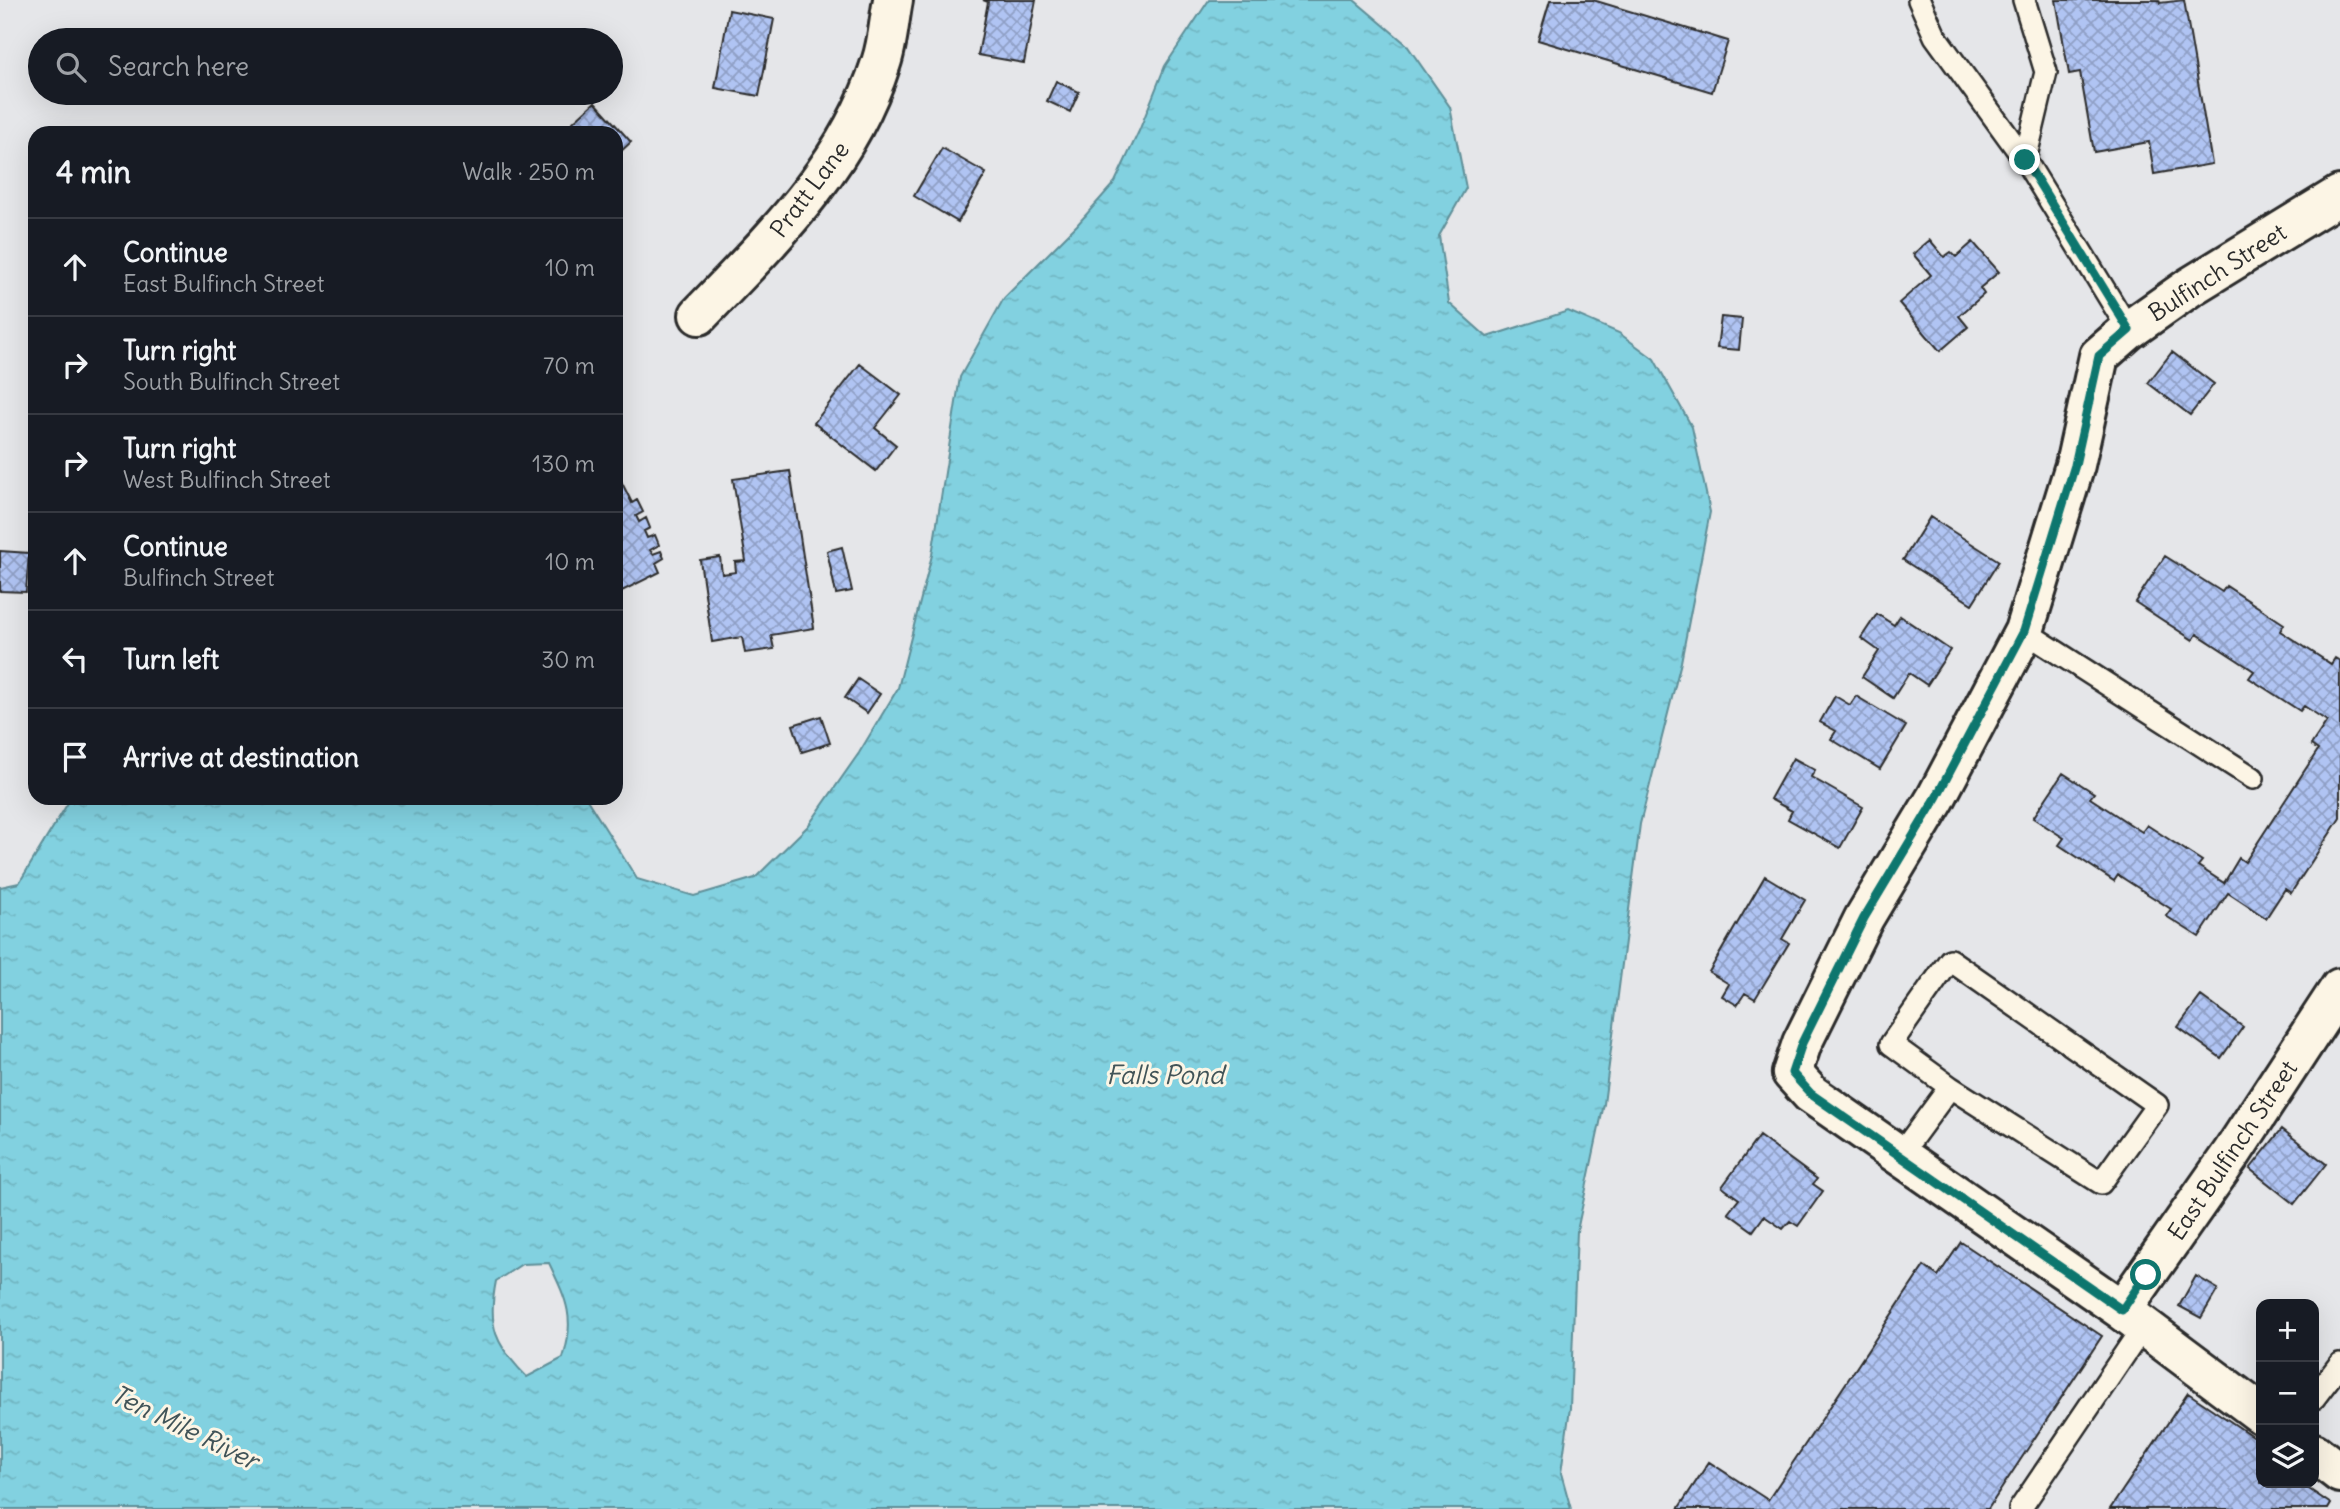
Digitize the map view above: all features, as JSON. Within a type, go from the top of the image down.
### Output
[{"type":"street","name":"Pratt Lane","points":[[699,315],[778,233],[841,154],[881,62],[893,0]]},
{"type":"street","name":"Bulfinch Street","points":[[2024,631],[2075,465],[2099,356],[2129,330],[2190,287],[2340,195]]},
{"type":"street","points":[[2024,631],[1936,798],[1864,918],[1802,1043],[1792,1073],[1811,1094],[2132,1318],[2256,1410]]},
{"type":"street","name":"East Bulfinch Street","points":[[2132,1318],[2239,1142],[2340,988]]},
{"type":"street","points":[[2319,1457],[2340,1473]]},
{"type":"lane","points":[[1919,0],[1935,36],[2025,160],[2129,330]]},
{"type":"lane","points":[[2024,0],[2046,72],[2025,160]]},
{"type":"lane","points":[[2024,631],[2253,778]]},
{"type":"lane","points":[[1950,960],[2157,1105],[2101,1183],[1950,1087],[1891,1044],[1950,960]]},
{"type":"lane","points":[[1900,1156],[1950,1087]]},
{"type":"lane","points":[[2020,1509],[2132,1318]]},
{"type":"lane","points":[[2319,1391],[2340,1364]]},
{"type":"water","name":"Falls Pond","points":[[1209,0],[1354,0],[1406,44],[1450,107],[1466,188],[1439,236],[1449,303],[1487,337],[1568,311],[1619,333],[1654,359],[1692,427],[1710,512],[1681,662],[1640,824],[1604,1104],[1577,1231],[1570,1408],[1561,1473],[1571,1509],[0,1509],[0,887],[19,883],[67,805],[590,805],[637,879],[694,896],[755,878],[808,826],[859,753],[898,688],[932,555],[960,377],[1004,298],[1077,225],[1115,182],[1165,66]],"holes":[[[549,1263],[564,1298],[569,1331],[563,1358],[527,1377],[507,1355],[496,1334],[493,1323],[496,1281],[522,1264]]]},
{"type":"building","points":[[983,0],[1036,0],[1024,63],[978,55],[988,2]]},
{"type":"building","points":[[1550,0],[1593,0],[1728,41],[1712,92],[1538,40]]},
{"type":"building","points":[[2056,0],[2159,0],[2160,3],[2184,0],[2212,164],[2154,174],[2149,142],[2094,152],[2080,72],[2069,74]]},
{"type":"building","points":[[729,10],[774,19],[759,96],[715,88]]},
{"type":"building","points":[[1056,81],[1079,92],[1070,112],[1047,101]]},
{"type":"building","points":[[592,105],[598,105],[617,126],[569,126]]},
{"type":"building","points":[[623,133],[631,142],[623,149]]},
{"type":"building","points":[[942,148],[986,173],[958,222],[914,196]]},
{"type":"building","points":[[1930,240],[1944,257],[1951,252],[1956,257],[1973,242],[1999,272],[1980,288],[1984,294],[1959,316],[1968,327],[1940,351],[1899,303],[1931,275],[1913,254]]},
{"type":"building","points":[[1721,317],[1742,319],[1739,350],[1717,348]]},
{"type":"building","points":[[2172,352],[2214,384],[2190,415],[2148,383]]},
{"type":"building","points":[[860,364],[901,395],[875,428],[896,445],[876,471],[814,423]]},
{"type":"building","points":[[790,471],[814,628],[771,635],[774,649],[745,653],[742,637],[712,642],[700,560],[720,557],[722,574],[736,572],[735,562],[746,561],[733,479]]},
{"type":"building","points":[[623,485],[632,503],[637,500],[643,512],[636,516],[639,522],[646,518],[650,528],[644,531],[647,538],[655,535],[659,545],[650,550],[653,554],[661,551],[664,558],[656,563],[660,572],[623,590]]},
{"type":"building","points":[[1930,517],[1999,561],[1972,604],[1903,560]]},
{"type":"building","points":[[842,547],[852,591],[836,594],[827,551]]},
{"type":"building","points":[[0,551],[28,553],[26,592],[0,591]]},
{"type":"building","points":[[2165,556],[2222,592],[2226,586],[2284,624],[2280,631],[2331,664],[2335,658],[2340,661],[2340,818],[2291,893],[2285,889],[2266,918],[2228,893],[2199,937],[2166,916],[2171,909],[2118,875],[2114,881],[2059,845],[2064,838],[2033,818],[2063,773],[2094,793],[2090,798],[2142,832],[2147,825],[2202,861],[2198,866],[2224,883],[2239,858],[2245,862],[2318,750],[2311,745],[2327,721],[2304,706],[2300,711],[2249,678],[2254,671],[2197,634],[2193,640],[2135,602]]},
{"type":"building","points":[[1877,614],[1894,625],[1900,616],[1950,650],[1927,685],[1909,673],[1893,698],[1862,677],[1879,651],[1861,638]]},
{"type":"building","points":[[858,679],[880,694],[867,713],[845,698]]},
{"type":"building","points":[[1835,696],[1850,705],[1856,696],[1906,726],[1880,769],[1831,739],[1836,731],[1820,722]]},
{"type":"building","points":[[821,716],[830,743],[802,752],[793,725]]},
{"type":"building","points":[[1793,758],[1815,770],[1811,777],[1863,807],[1840,848],[1788,819],[1792,811],[1770,799]]},
{"type":"building","points":[[1765,876],[1805,900],[1782,939],[1789,943],[1755,999],[1745,993],[1737,1005],[1722,996],[1729,984],[1709,972]]},
{"type":"building","points":[[2201,996],[2243,1027],[2221,1058],[2178,1027]]},
{"type":"building","points":[[2282,1129],[2326,1164],[2294,1204],[2250,1169]]},
{"type":"building","points":[[1759,1136],[1817,1179],[1813,1184],[1823,1191],[1798,1226],[1790,1221],[1783,1229],[1764,1216],[1753,1231],[1728,1213],[1739,1199],[1722,1187]]},
{"type":"building","points":[[1961,1242],[2102,1336],[1988,1509],[1678,1509],[1709,1462],[1768,1500],[1924,1266],[1938,1276]]},
{"type":"building","points":[[2196,1276],[2218,1289],[2201,1318],[2179,1306]]},
{"type":"building","points":[[2188,1393],[2256,1439],[2256,1488],[2307,1488],[2331,1504],[2328,1509],[2110,1509]]},
{"type":"route","points":[[2025,160],[2129,330],[2099,356],[2075,465],[2024,631],[1936,798],[1864,918],[1802,1043],[1792,1073],[1811,1094],[2122,1310],[2146,1275]]},
{"type":"water label","name":"Ten Mile River","points":[[185,1427]]}]
